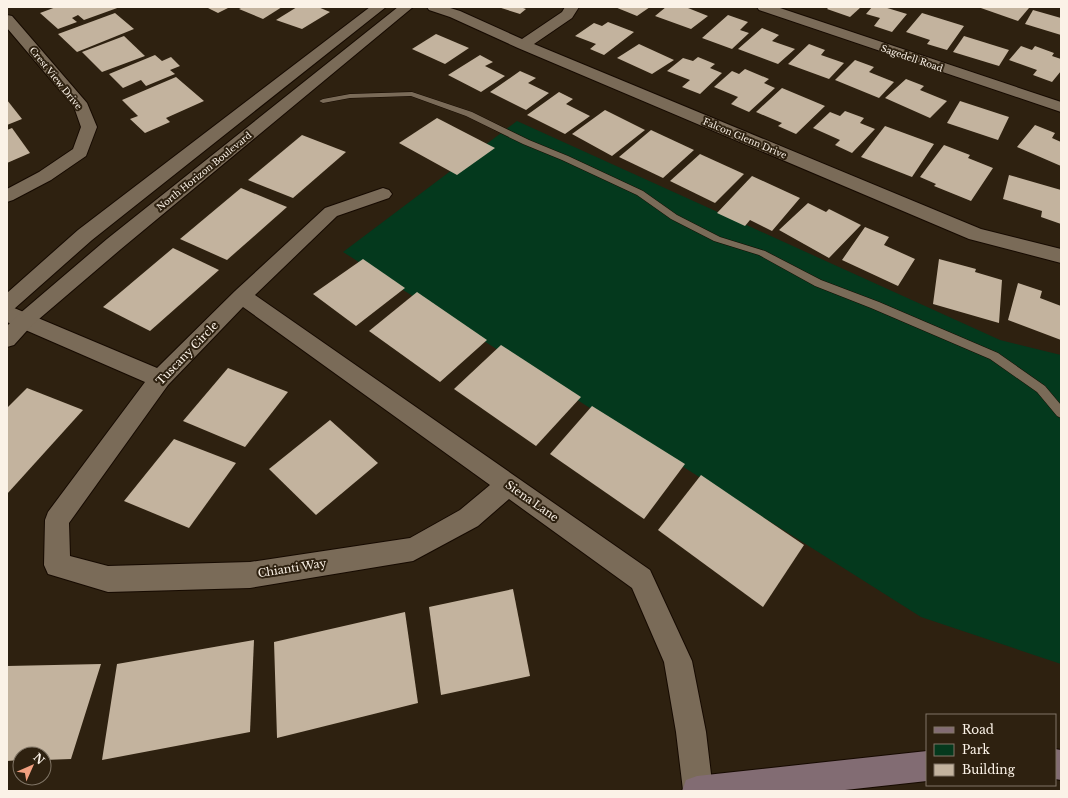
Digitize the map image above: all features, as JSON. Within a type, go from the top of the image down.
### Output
[{"type":"main road","points":[[698,791],[926,766]]},
{"type":"street","name":"North Horizon Boulevard","points":[[7,304],[85,235],[379,7]]},
{"type":"street","name":"North Horizon Boulevard","points":[[7,339],[16,317],[114,244],[406,7]]},
{"type":"street","name":"Falcon Glenn Drive","points":[[434,7],[455,14],[523,45],[976,234],[1061,256]]},
{"type":"street","points":[[523,45],[567,15],[572,7]]},
{"type":"street","name":"Sagedell Road","points":[[764,7],[1061,107]]},
{"type":"street","name":"Crest View Drive","points":[[7,19],[81,106],[89,127],[80,152],[45,176],[7,196]]},
{"type":"street","name":"Tuscany Circle","points":[[57,565],[57,520],[160,379],[242,296],[331,212],[383,194]]},
{"type":"street","name":"Siena Lane","points":[[242,296],[641,579],[678,661],[691,732],[698,791]]},
{"type":"street","points":[[16,317],[160,379]]},
{"type":"street","name":"Chianti Way","points":[[57,565],[108,579],[250,575],[412,549],[469,518],[508,485]]},
{"type":"lane","points":[[323,101],[350,96],[412,94],[469,114],[526,142],[565,158],[640,194],[674,218],[717,239],[762,253],[818,283],[875,304],[994,356],[1041,389],[1061,413]]},
{"type":"green space","points":[[517,121],[1000,340],[1061,355],[1061,664],[921,617],[343,252]]},
{"type":"building","points":[[56,7],[120,7],[84,20],[78,15],[72,18],[77,22],[58,29],[40,13]]},
{"type":"building","points":[[206,7],[230,7],[218,13]]},
{"type":"building","points":[[243,7],[282,7],[263,19],[239,9]]},
{"type":"building","points":[[297,7],[318,7],[330,12],[302,29],[276,20]]},
{"type":"building","points":[[498,7],[520,7],[526,9],[520,14]]},
{"type":"building","points":[[615,7],[650,7],[637,16]]},
{"type":"building","points":[[666,7],[689,7],[688,8],[708,16],[691,29],[655,16]]},
{"type":"building","points":[[829,7],[861,7],[850,17],[827,9]]},
{"type":"building","points":[[872,7],[884,7],[907,14],[892,32],[874,26],[880,18],[866,14]]},
{"type":"building","points":[[978,7],[1026,7],[1029,8],[1018,21]]},
{"type":"building","points":[[1033,10],[1061,18],[1061,35],[1025,24]]},
{"type":"building","points":[[115,13],[134,29],[77,52],[58,34]]},
{"type":"building","points":[[922,13],[964,26],[947,50],[927,44],[930,40],[906,32]]},
{"type":"building","points":[[728,15],[748,22],[740,30],[749,33],[732,49],[702,38]]},
{"type":"building","points":[[608,22],[634,32],[604,55],[590,49],[596,44],[575,36],[594,23],[602,26]]},
{"type":"building","points":[[762,28],[779,35],[772,41],[795,49],[778,64],[738,49]]},
{"type":"building","points":[[436,34],[469,48],[445,64],[412,49]]},
{"type":"building","points":[[124,36],[145,56],[102,72],[82,52]]},
{"type":"building","points":[[964,36],[1009,50],[999,66],[953,52]]},
{"type":"building","points":[[639,44],[674,60],[652,74],[617,58]]},
{"type":"building","points":[[809,44],[825,50],[821,55],[844,63],[829,79],[788,64]]},
{"type":"building","points":[[1021,46],[1032,50],[1035,46],[1054,53],[1052,56],[1061,59],[1061,71],[1052,82],[1033,75],[1037,70],[1009,60]]},
{"type":"building","points":[[155,55],[162,61],[171,57],[180,66],[170,70],[175,74],[146,86],[141,80],[123,88],[109,74]]},
{"type":"building","points":[[480,55],[493,62],[485,66],[505,76],[481,92],[448,75]]},
{"type":"building","points":[[698,57],[715,64],[710,68],[722,73],[700,94],[682,87],[690,80],[667,71],[683,58],[693,61]]},
{"type":"building","points":[[855,60],[874,67],[869,72],[894,82],[879,98],[835,80]]},
{"type":"building","points":[[745,69],[769,79],[764,83],[775,88],[749,112],[731,104],[738,97],[714,87],[732,71],[739,74]]},
{"type":"building","points":[[520,71],[536,78],[528,83],[549,93],[526,110],[490,92]]},
{"type":"building","points":[[176,77],[204,101],[166,118],[170,122],[145,133],[130,119],[138,116],[122,100]]},
{"type":"building","points":[[906,79],[924,86],[920,90],[947,101],[930,118],[885,98]]},
{"type":"building","points":[[782,88],[825,106],[796,134],[778,126],[782,123],[756,112]]},
{"type":"building","points":[[559,92],[573,99],[566,104],[590,116],[565,134],[527,115]]},
{"type":"building","points":[[7,100],[22,119],[7,125]]},
{"type":"building","points":[[960,101],[1009,117],[998,140],[947,123]]},
{"type":"building","points":[[605,110],[645,130],[612,156],[572,134]]},
{"type":"building","points":[[845,111],[864,118],[860,123],[875,129],[852,153],[835,145],[840,140],[813,128],[830,112],[840,116]]},
{"type":"building","points":[[437,118],[495,148],[457,175],[399,143]]},
{"type":"building","points":[[1035,125],[1055,133],[1052,138],[1061,142],[1061,166],[1017,147]]},
{"type":"building","points":[[885,126],[934,144],[912,177],[861,157]]},
{"type":"building","points":[[12,128],[30,153],[7,163],[7,130]]},
{"type":"building","points":[[651,130],[694,150],[663,178],[619,157]]},
{"type":"building","points":[[302,135],[346,152],[293,198],[248,180]]},
{"type":"building","points":[[944,145],[970,155],[968,158],[993,168],[971,201],[934,186],[936,184],[920,177]]},
{"type":"building","points":[[700,154],[744,174],[715,203],[670,181]]},
{"type":"building","points":[[1009,175],[1061,190],[1061,224],[1041,217],[1042,211],[1003,199]]},
{"type":"building","points":[[752,176],[800,198],[772,231],[750,220],[745,226],[717,213]]},
{"type":"building","points":[[241,188],[287,207],[227,260],[180,239]]},
{"type":"building","points":[[808,203],[826,212],[829,209],[861,225],[829,258],[779,230]]},
{"type":"building","points":[[865,227],[889,237],[884,245],[915,259],[898,286],[842,260]]},
{"type":"building","points":[[173,248],[219,270],[150,331],[103,307]]},
{"type":"building","points":[[363,259],[405,288],[356,326],[313,294]]},
{"type":"building","points":[[939,259],[976,269],[975,272],[1002,280],[999,323],[933,304]]},
{"type":"building","points":[[1018,283],[1042,291],[1040,298],[1061,306],[1061,340],[1008,320]]},
{"type":"building","points":[[417,292],[487,340],[440,382],[369,331]]},
{"type":"building","points":[[501,345],[581,397],[536,446],[454,389]]},
{"type":"building","points":[[228,368],[288,392],[245,447],[183,421]]},
{"type":"building","points":[[27,388],[83,410],[7,494],[7,408]]},
{"type":"building","points":[[592,406],[685,464],[644,519],[550,454]]},
{"type":"building","points":[[330,420],[378,463],[316,515],[269,469]]},
{"type":"building","points":[[174,439],[236,463],[189,528],[124,501]]},
{"type":"building","points":[[701,475],[804,545],[763,607],[658,530]]},
{"type":"building","points":[[513,589],[530,676],[441,695],[429,607]]},
{"type":"building","points":[[405,612],[418,703],[277,738],[274,642]]},
{"type":"building","points":[[254,640],[250,732],[102,760],[117,664]]},
{"type":"building","points":[[101,664],[71,759],[52,760],[52,746],[12,746],[12,761],[7,761],[7,666]]}]
